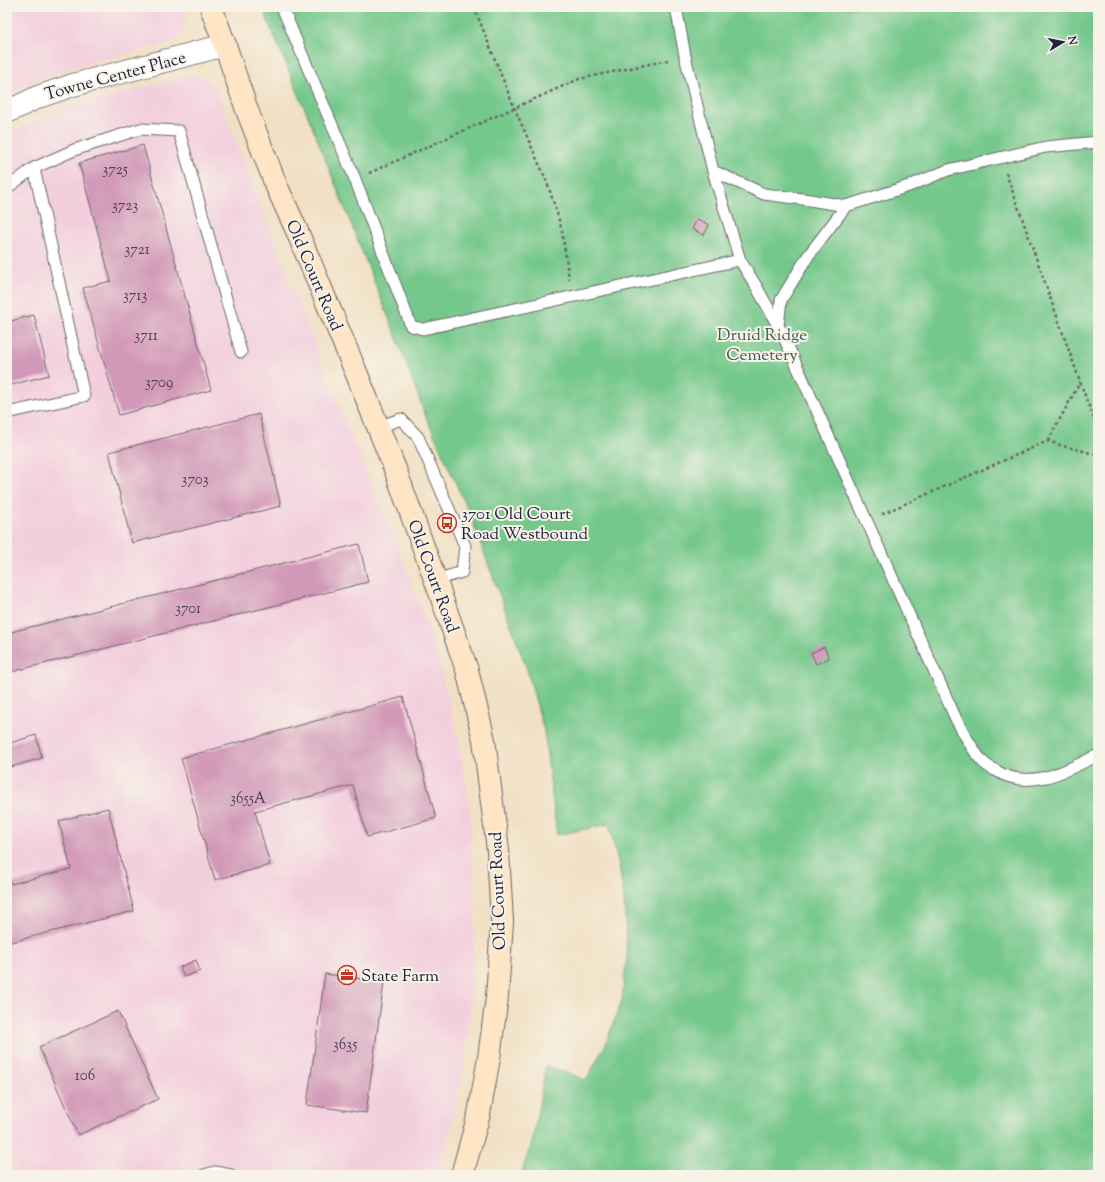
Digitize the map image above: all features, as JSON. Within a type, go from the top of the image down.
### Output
[{"type":"main road","name":"Old Court Road","points":[[211,7],[226,45],[247,110],[276,185],[297,231],[378,427],[436,580],[467,670],[484,740],[498,850],[502,922],[498,997],[489,1058],[479,1114],[462,1175]]},
{"type":"street","name":"Towne Center Place","points":[[7,112],[38,97],[73,85],[226,45]]},
{"type":"lane","points":[[282,7],[355,179],[411,326],[423,329],[740,260]]},
{"type":"lane","points":[[676,7],[685,56],[713,171],[740,260],[778,327],[867,520],[956,719],[970,744],[984,763],[1004,776],[1028,780],[1051,776],[1098,755]]},
{"type":"lane","points":[[7,188],[34,168],[74,150],[140,129],[179,131],[242,352]]},
{"type":"lane","points":[[713,171],[764,194],[846,206],[909,186],[948,170],[1046,147],[1098,142]]},
{"type":"lane","points":[[7,413],[84,396],[34,168]]},
{"type":"lane","points":[[778,327],[781,300],[808,256],[846,206]]},
{"type":"lane","points":[[378,427],[401,419],[418,437],[464,546],[462,572],[436,580]]},
{"type":"lane","points":[[204,1175],[214,1172],[231,1175]]},
{"type":"path","points":[[474,7],[546,182],[557,213],[562,231],[572,297]]},
{"type":"path","points":[[355,179],[579,79],[685,56]]},
{"type":"path","points":[[1001,158],[1080,382],[1098,428]]},
{"type":"path","points":[[867,520],[1048,441],[1080,382]]},
{"type":"path","points":[[1048,441],[1063,447],[1085,451],[1098,456]]},
{"type":"shaded area","points":[[7,7],[183,7],[186,27],[179,37],[170,43],[80,66],[41,79],[7,94]]},
{"type":"shaded area","points":[[190,75],[200,76],[209,81],[216,90],[325,371],[404,563],[434,644],[456,729],[470,805],[475,928],[470,1007],[462,1080],[448,1138],[437,1175],[20,1175],[7,1147],[7,136],[65,109]]},
{"type":"green space","name":"Druid Ridge Cemetery","points":[[262,7],[1098,7],[1098,1175],[521,1175],[533,1139],[546,1065],[586,1080],[605,1046],[622,1000],[627,954],[624,899],[619,865],[609,824],[557,835],[544,731],[527,669],[471,517],[426,417],[396,336],[310,121]]},
{"type":"building","points":[[143,145],[211,390],[119,415],[83,288],[111,281],[79,163]]},
{"type":"building","points":[[697,219],[709,225],[704,235],[692,229]]},
{"type":"building","points":[[34,315],[49,375],[7,386],[7,322]]},
{"type":"building","points":[[259,414],[281,506],[132,543],[109,452]]},
{"type":"building","points":[[359,544],[368,582],[7,673],[7,633]]},
{"type":"building","points":[[824,647],[829,658],[816,664],[811,653]]},
{"type":"building","points":[[403,697],[436,818],[367,837],[353,785],[255,811],[270,865],[215,880],[181,758]]},
{"type":"building","points":[[36,735],[42,758],[7,768],[7,744]]},
{"type":"building","points":[[108,808],[134,911],[7,943],[7,872],[11,884],[71,869],[59,821]]},
{"type":"building","points":[[196,960],[200,971],[184,977],[180,967]]},
{"type":"building","points":[[325,974],[384,982],[366,1113],[307,1105]]},
{"type":"building","points":[[118,1011],[158,1099],[78,1135],[39,1047]]},
{"type":"place","name":"3701 Old Court Road Westbound","points":[[447,523]]},
{"type":"place","name":"State Farm","points":[[347,975]]}]
